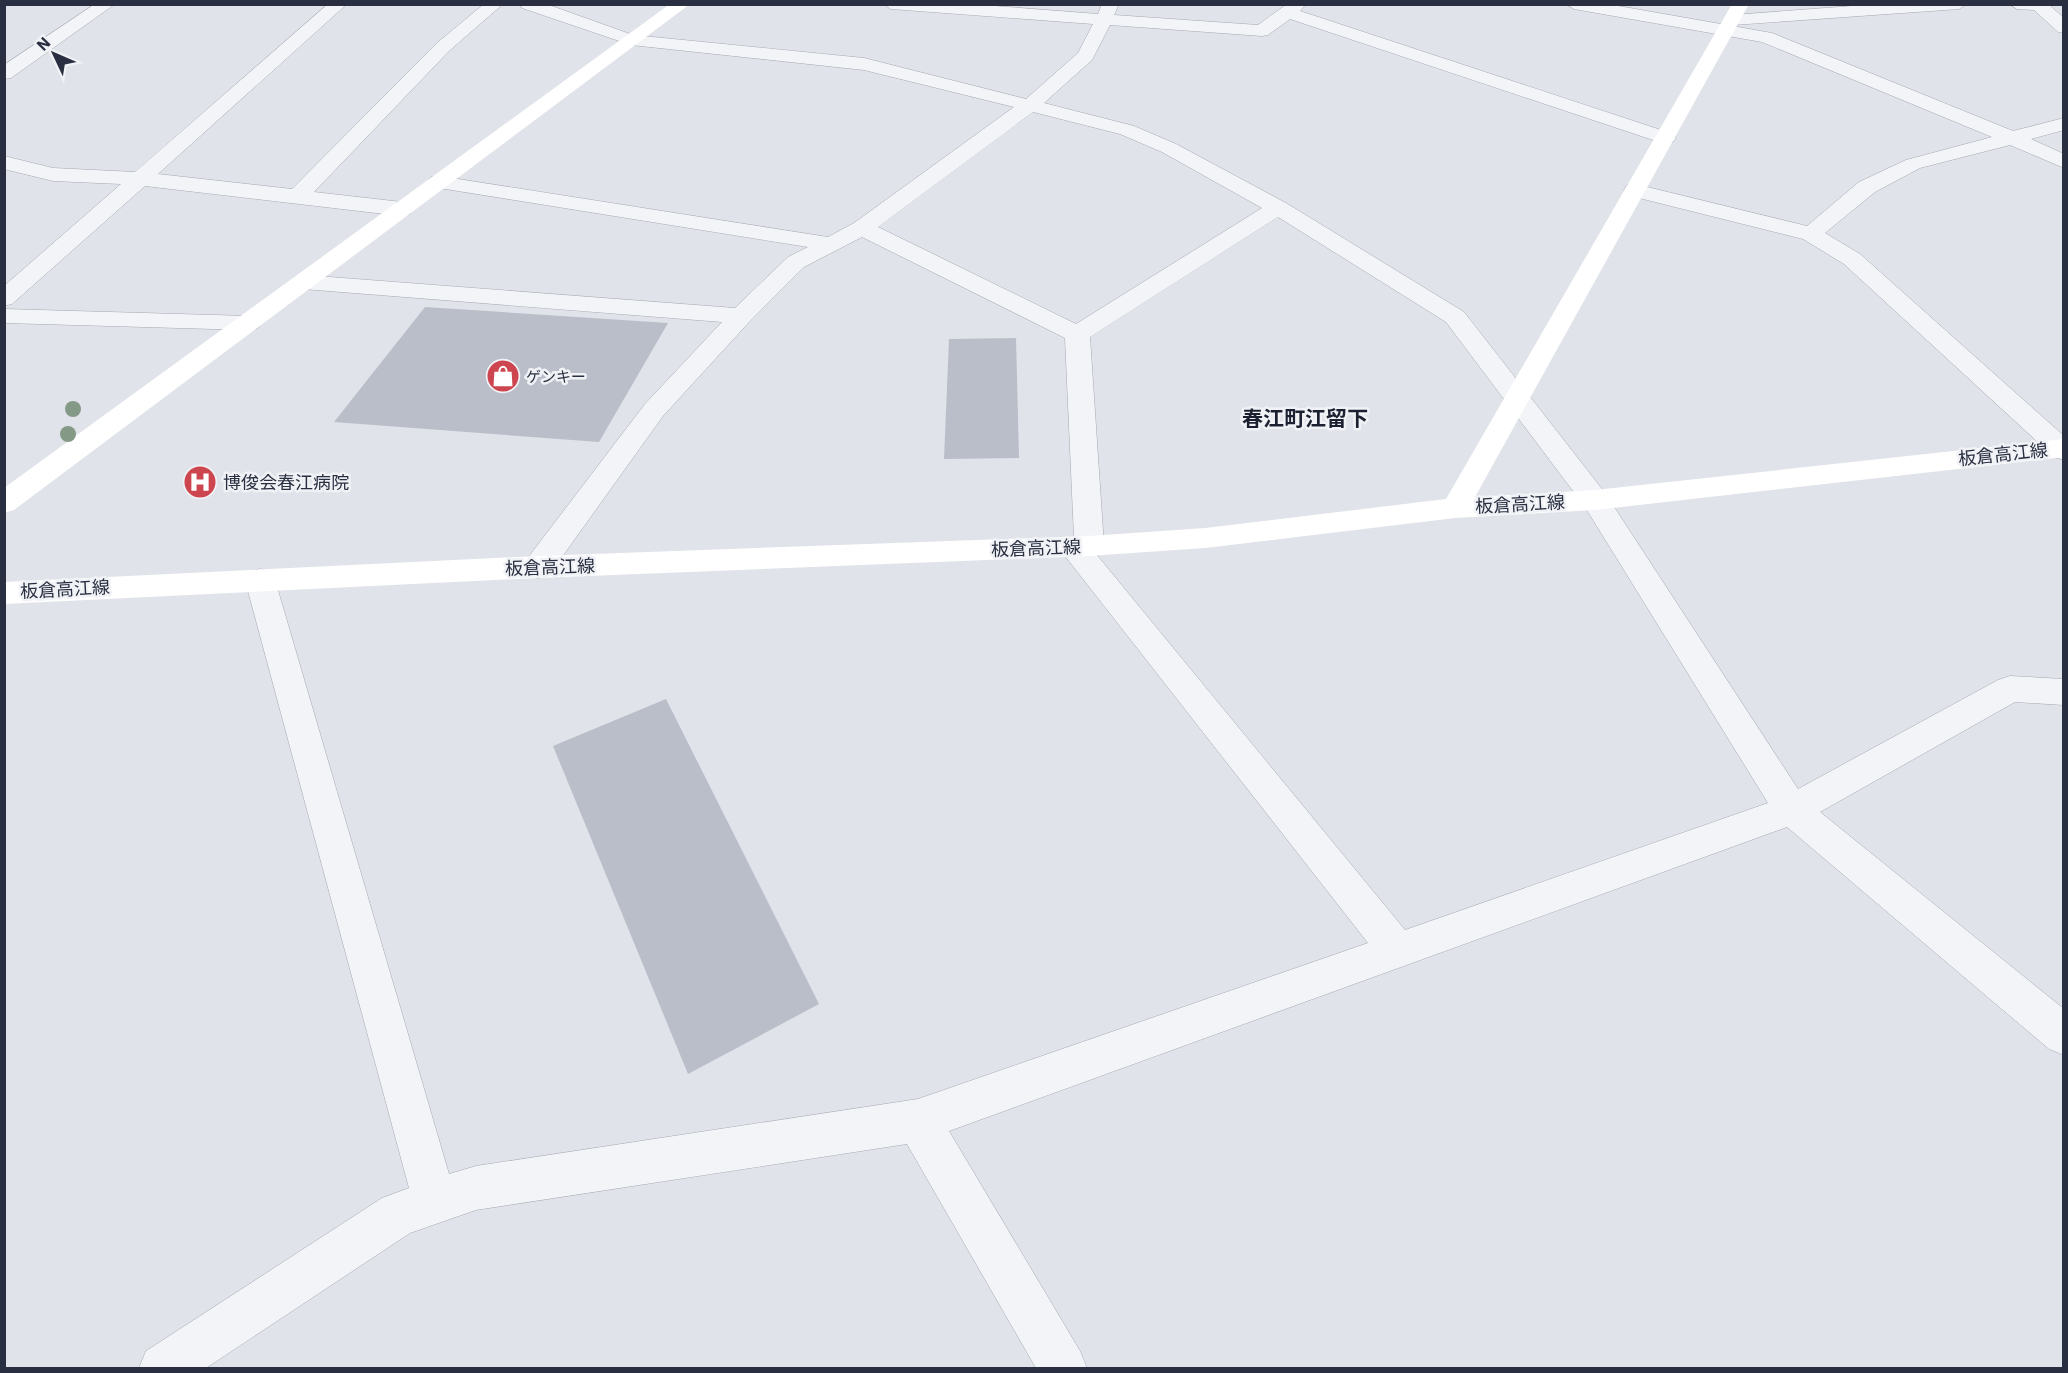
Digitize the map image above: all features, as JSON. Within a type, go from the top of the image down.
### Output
[{"type":"street","points":[[4,75],[107,4]]},
{"type":"street","points":[[4,299],[339,4]]},
{"type":"street","points":[[297,197],[444,47],[495,4]]},
{"type":"street","points":[[528,4],[631,40],[864,64],[1137,134],[1169,148],[1278,208],[1455,317],[1594,500],[1792,810],[2064,1035]]},
{"type":"street","points":[[4,503],[682,4]]},
{"type":"street","points":[[891,4],[1107,12],[1262,31],[1293,9],[1666,138]]},
{"type":"street","points":[[1574,4],[1734,18],[1959,4]]},
{"type":"street","points":[[2017,4],[2039,5],[2064,28]]},
{"type":"street","points":[[538,567],[654,410],[741,316],[796,262],[862,228],[1030,105],[1086,56],[1107,12]]},
{"type":"street","points":[[1455,508],[1734,18]]},
{"type":"street","points":[[1734,18],[1766,37],[2012,138],[2064,162]]},
{"type":"street","points":[[1811,234],[1867,187],[1913,164],[2064,124]]},
{"type":"street","points":[[4,162],[54,173],[140,180],[402,209]]},
{"type":"street","points":[[439,182],[831,244]]},
{"type":"street","points":[[1635,189],[1811,234],[1852,259],[2063,449]]},
{"type":"street","points":[[1077,334],[1278,208]]},
{"type":"street","points":[[862,228],[1077,334]]},
{"type":"street","points":[[303,282],[741,316]]},
{"type":"street","points":[[4,316],[249,323]]},
{"type":"street","points":[[1077,334],[1081,546],[1398,950]]},
{"type":"street","name":"板倉高江線","points":[[4,593],[538,567],[1081,546],[1205,537],[1455,508],[1594,500],[2063,449]]},
{"type":"street","points":[[260,580],[435,1202]]},
{"type":"street","points":[[163,1368],[398,1214],[476,1188],[918,1121],[1792,810],[2010,689],[2064,692]]},
{"type":"street","points":[[918,1121],[1063,1368]]},
{"type":"building","points":[[425,307],[668,323],[599,442],[334,422]]},
{"type":"building","points":[[1016,338],[1019,458],[944,459],[949,339]]},
{"type":"building","points":[[666,699],[819,1004],[688,1074],[553,746]]},
{"type":"place","name":"ゲンキー","points":[[503,376]]},
{"type":"place","name":"博俊会春江病院","points":[[200,482]]},
{"type":"district","name":"春江町江留下","points":[[1305,418]]}]
